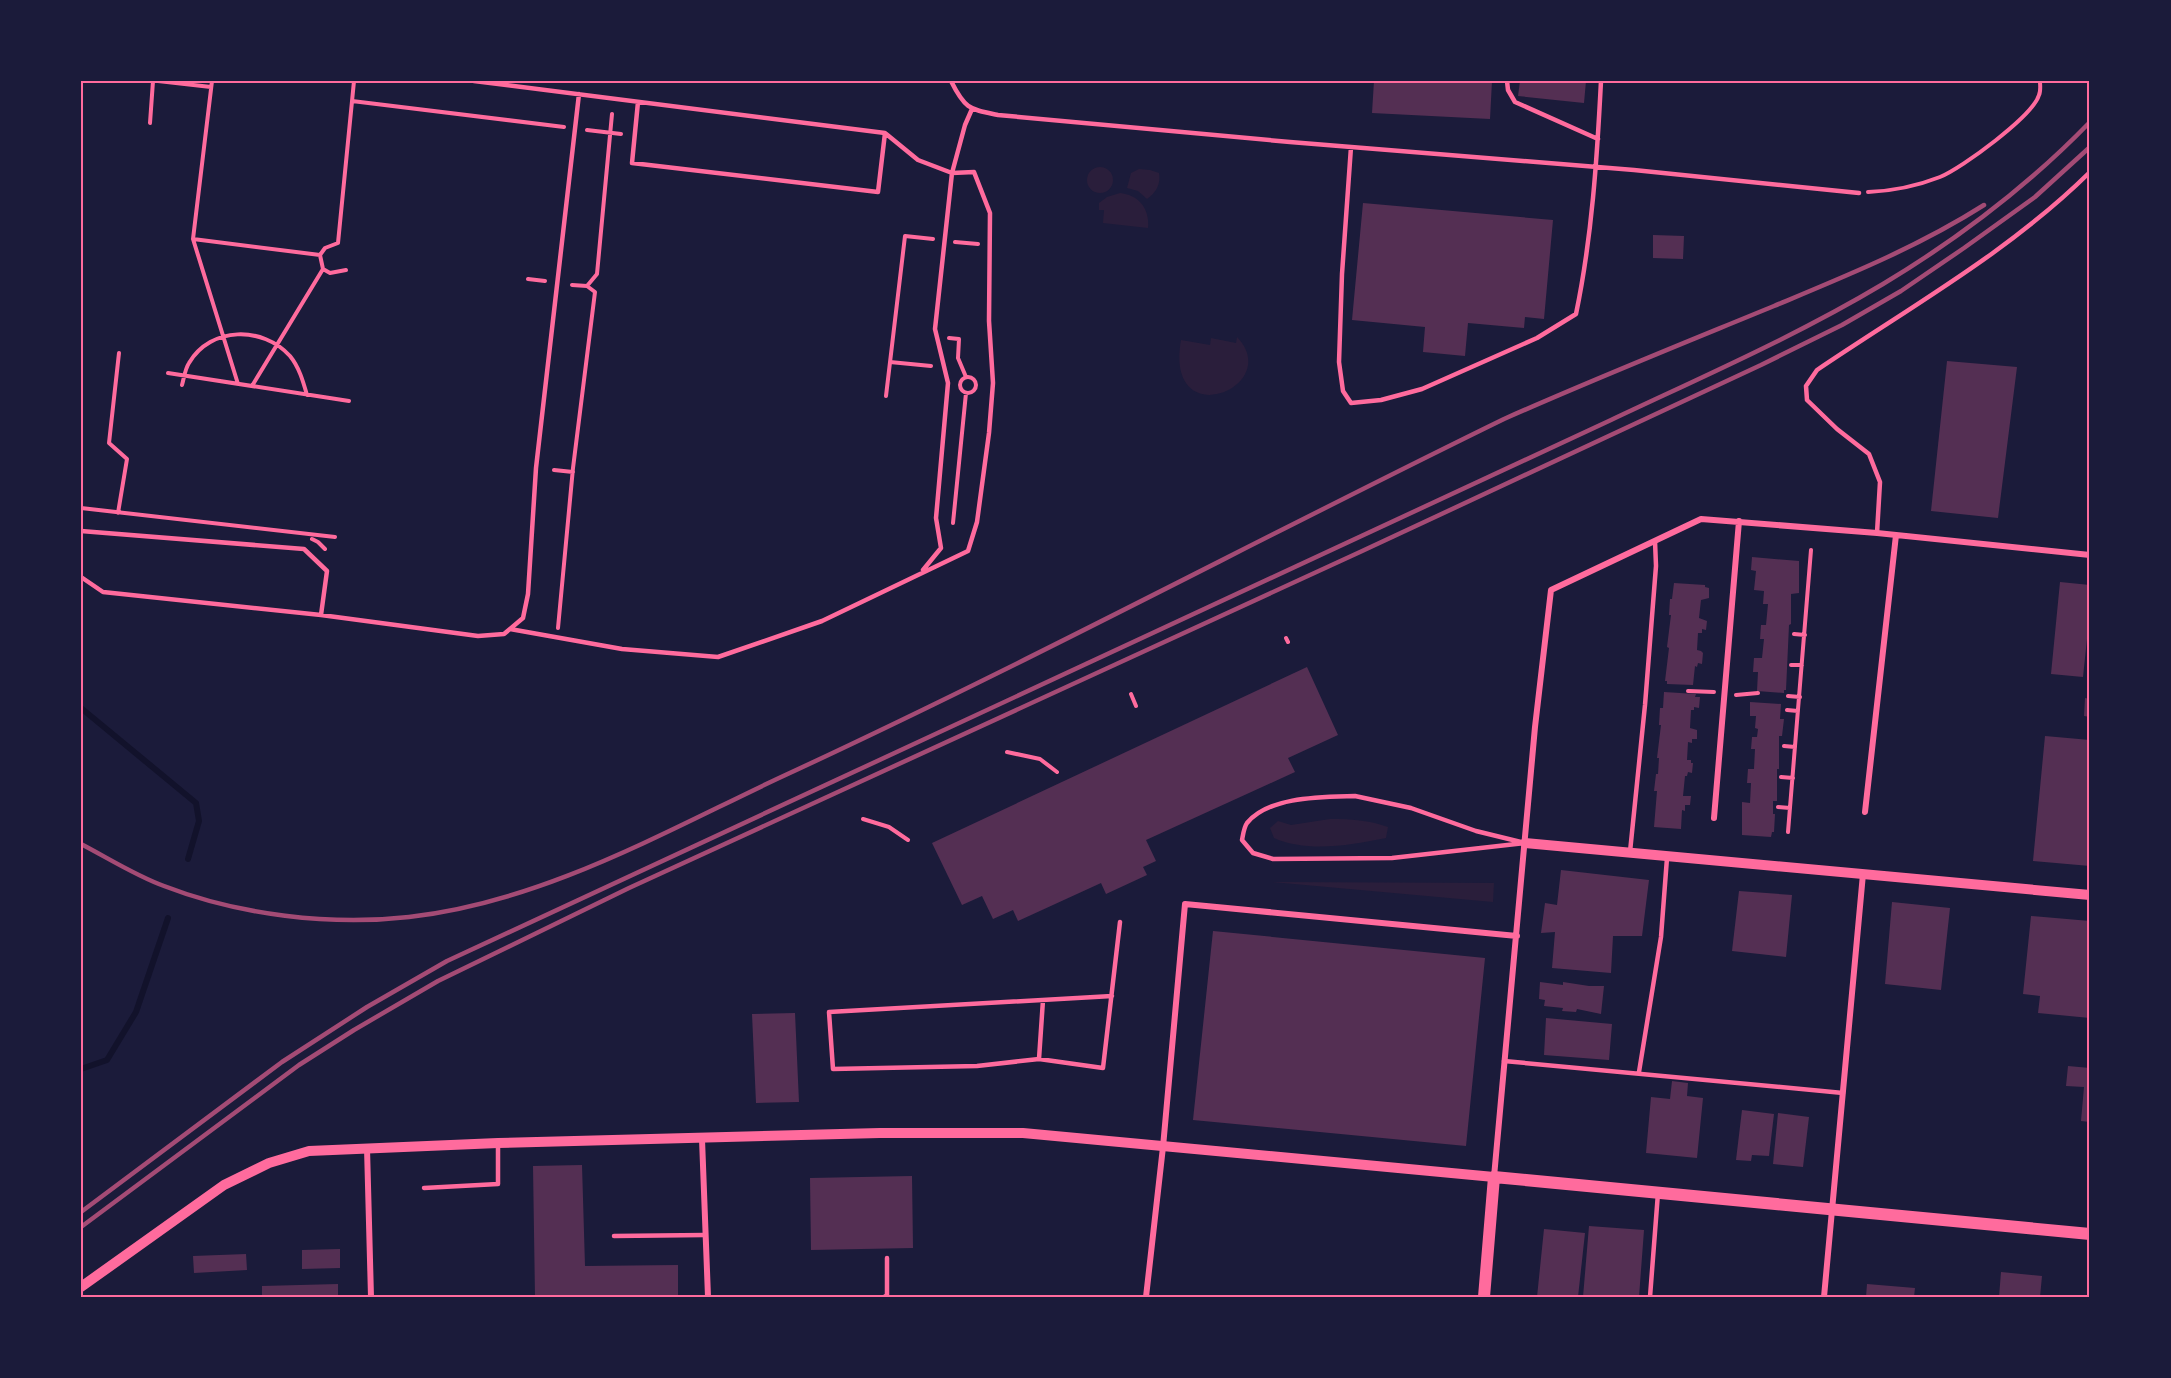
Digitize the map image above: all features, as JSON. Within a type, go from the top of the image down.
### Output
[{"type":"main road","points":[[1484,1297],[1494,1177],[2090,1234]]},
{"type":"street","points":[[81,1287],[224,1185],[276,1160],[309,1151],[498,1143],[880,1133],[1012,1133],[1494,1177],[1535,727],[1551,590],[1701,519],[1877,533],[2090,555]]},
{"type":"street","points":[[1714,818],[1739,521]]},
{"type":"street","points":[[1865,812],[1896,535]]},
{"type":"street","points":[[1525,843],[2090,895]]},
{"type":"street","points":[[1824,1297],[1863,873]]},
{"type":"street","points":[[1146,1297],[1163,1147],[1185,904],[1516,936]]},
{"type":"street","points":[[702,1138],[708,1297]]},
{"type":"street","points":[[367,1148],[371,1297]]},
{"type":"lane","points":[[474,81],[885,133],[918,160],[952,174],[974,172],[990,213],[989,321],[993,383],[977,522],[968,551],[822,621],[718,657],[622,649],[510,629]]},
{"type":"lane","points":[[951,81],[960,99],[972,109],[998,115],[1859,193]]},
{"type":"lane","points":[[1508,81],[1508,90],[1515,102],[1598,139]]},
{"type":"lane","points":[[1351,147],[1342,274],[1339,362],[1343,391],[1351,403],[1381,400],[1422,388],[1537,338],[1576,314],[1587,261],[1601,81]]},
{"type":"lane","points":[[81,578],[103,592],[321,615],[478,636],[504,634],[523,618],[528,594],[536,468],[579,94]]},
{"type":"lane","points":[[638,102],[632,163],[878,192],[885,133]]},
{"type":"lane","points":[[921,572],[941,548],[936,518],[948,383],[935,329],[952,174],[965,124],[972,109]]},
{"type":"lane","points":[[1877,533],[1880,482],[1869,454],[1837,429],[1807,400],[1806,386],[1817,370],[1949,285],[2057,204],[2090,172]]},
{"type":"lane","points":[[81,531],[304,549],[327,571],[321,615]]},
{"type":"lane","points":[[1630,852],[1645,705],[1656,562],[1655,541]]},
{"type":"lane","points":[[1355,796],[1411,808],[1476,831],[1525,843],[1392,858],[1273,859],[1253,853],[1242,840],[1246,823],[1266,808],[1306,798],[1355,796]]},
{"type":"lane","points":[[1639,1072],[1661,937],[1667,855]]},
{"type":"lane","points":[[1112,996],[829,1012],[833,1069],[977,1066],[1039,1059],[1103,1068],[1112,996],[1120,922]]},
{"type":"lane","points":[[1039,1059],[1044,1000]]},
{"type":"lane","points":[[1504,1061],[1843,1093]]},
{"type":"lane","points":[[424,1188],[498,1184],[498,1143]]},
{"type":"lane","points":[[1650,1297],[1659,1193]]},
{"type":"lane","points":[[614,1236],[705,1235]]},
{"type":"lane","points":[[884,1297],[887,1295],[887,1258]]},
{"type":"path","points":[[150,123],[156,81],[211,87]]},
{"type":"path","points":[[212,81],[193,239],[238,384]]},
{"type":"path","points":[[252,386],[323,269],[320,255],[325,248],[338,243],[354,81]]},
{"type":"path","points":[[1859,193],[1892,191],[1920,184],[1943,176],[1958,167],[2029,111],[2039,95],[2040,81]]},
{"type":"path","points":[[352,101],[564,127]]},
{"type":"path","points":[[587,286],[597,274],[612,114]]},
{"type":"path","points":[[587,130],[621,134]]},
{"type":"path","points":[[886,396],[905,236],[933,239]]},
{"type":"path","points":[[193,239],[320,255]]},
{"type":"path","points":[[952,242],[981,244]]},
{"type":"path","points":[[323,269],[330,273],[346,270]]},
{"type":"path","points":[[528,279],[549,282]]},
{"type":"path","points":[[557,638],[573,472],[595,292],[587,286],[572,285]]},
{"type":"path","points":[[182,385],[189,363],[206,344],[222,335],[245,334],[267,338],[278,344],[291,357],[301,373],[307,394]]},
{"type":"path","points":[[937,336],[959,339],[958,358],[966,377]]},
{"type":"path","points":[[118,353],[109,443],[127,459],[118,513]]},
{"type":"path","points":[[890,362],[933,366]]},
{"type":"path","points":[[168,373],[350,401]]},
{"type":"path","points":[[971,377],[977,384],[974,392],[966,393],[959,385],[961,380],[971,377]]},
{"type":"path","points":[[953,523],[966,393]]},
{"type":"path","points":[[554,470],[573,472]]},
{"type":"path","points":[[81,508],[335,537]]},
{"type":"path","points":[[1788,832],[1811,550]]},
{"type":"path","points":[[1794,634],[1804,635]]},
{"type":"path","points":[[1791,664],[1802,666]]},
{"type":"path","points":[[1688,691],[1708,690],[1724,694]]},
{"type":"path","points":[[1739,695],[1758,693]]},
{"type":"path","points":[[1131,694],[1136,706]]},
{"type":"path","points":[[1788,696],[1800,697]]},
{"type":"path","points":[[1787,710],[1798,711]]},
{"type":"path","points":[[1784,746],[1795,747]]},
{"type":"path","points":[[1007,752],[1040,759],[1057,772]]},
{"type":"path","points":[[1781,777],[1793,778]]},
{"type":"path","points":[[1778,807],[1790,808]]},
{"type":"path","points":[[863,819],[889,827],[908,840]]},
{"type":"shaded area","points":[[1100,167],[1109,171],[1113,180],[1109,189],[1100,193],[1091,189],[1087,180],[1091,171]]},
{"type":"shaded area","points":[[1139,169],[1159,173],[1157,188],[1147,199],[1138,191],[1127,188],[1131,173]]},
{"type":"shaded area","points":[[1120,193],[1133,197],[1142,204],[1147,215],[1148,228],[1103,223],[1104,210],[1099,210],[1099,203],[1107,197]]},
{"type":"shaded area","points":[[1237,337],[1248,355],[1246,372],[1236,385],[1221,393],[1204,394],[1189,387],[1180,369],[1181,340],[1210,345],[1211,338],[1236,343]]},
{"type":"shaded area","points":[[1330,819],[1360,820],[1388,827],[1386,838],[1344,845],[1301,845],[1274,838],[1270,828],[1278,821],[1291,825]]},
{"type":"shaded area","points":[[1272,882],[1494,883],[1493,902]]},
{"type":"building","points":[[1374,81],[1492,81],[1490,119],[1372,113]]},
{"type":"building","points":[[1520,81],[1586,81],[1584,103],[1518,96]]},
{"type":"building","points":[[1363,203],[1553,220],[1544,319],[1525,317],[1524,328],[1468,323],[1465,356],[1423,352],[1425,327],[1352,320]]},
{"type":"building","points":[[1653,235],[1684,236],[1683,259],[1653,258]]},
{"type":"building","points":[[1947,361],[2017,367],[1998,518],[1931,511]]},
{"type":"building","points":[[1752,557],[1799,561],[1799,593],[1791,594],[1791,624],[1789,625],[1784,693],[1757,691],[1758,672],[1753,672],[1754,658],[1762,658],[1764,639],[1760,639],[1761,625],[1766,625],[1768,604],[1763,604],[1764,591],[1754,590],[1756,571],[1751,570]]},
{"type":"building","points":[[2060,582],[2090,585],[2090,610],[2083,677],[2051,674]]},
{"type":"building","points":[[1674,583],[1705,585],[1709,588],[1709,598],[1701,600],[1699,618],[1707,621],[1706,630],[1702,629],[1702,633],[1698,633],[1697,650],[1703,653],[1702,664],[1698,663],[1697,667],[1695,666],[1693,685],[1667,684],[1665,681],[1669,648],[1667,647],[1671,615],[1669,615],[1670,599],[1672,599]]},
{"type":"building","points":[[1307,667],[1338,735],[1288,758],[1295,772],[1146,840],[1156,861],[1143,867],[1147,875],[1106,894],[1101,883],[1018,921],[1013,910],[993,919],[982,896],[962,905],[932,843]]},
{"type":"building","points":[[1664,692],[1696,694],[1695,697],[1700,697],[1699,708],[1694,707],[1694,710],[1691,710],[1690,728],[1697,730],[1697,739],[1692,739],[1692,743],[1688,742],[1687,760],[1693,763],[1692,773],[1688,772],[1685,776],[1683,796],[1691,796],[1690,805],[1685,805],[1685,811],[1682,810],[1681,829],[1654,827],[1657,791],[1654,791],[1656,774],[1658,774],[1659,758],[1657,758],[1661,725],[1659,725],[1660,708],[1663,708]]},
{"type":"building","points":[[2085,698],[2090,699],[2090,717],[2084,716]]},
{"type":"building","points":[[1750,702],[1781,704],[1780,719],[1784,719],[1782,736],[1779,736],[1777,801],[1773,801],[1774,832],[1771,837],[1742,835],[1742,802],[1750,803],[1751,783],[1747,783],[1748,769],[1754,769],[1755,749],[1751,749],[1752,737],[1757,737],[1758,729],[1755,728],[1756,716],[1750,716]]},
{"type":"building","points":[[2045,736],[2090,740],[2090,866],[2033,861]]},
{"type":"building","points":[[1561,870],[1649,880],[1642,936],[1613,936],[1611,973],[1552,968],[1555,932],[1541,933],[1545,903],[1557,905]]},
{"type":"building","points":[[1739,891],[1792,895],[1786,957],[1732,951]]},
{"type":"building","points":[[1892,902],[1950,908],[1941,990],[1885,984]]},
{"type":"building","points":[[2031,916],[2090,921],[2090,1018],[2038,1013],[2040,996],[2023,994]]},
{"type":"building","points":[[1213,931],[1485,958],[1466,1146],[1193,1120]]},
{"type":"building","points":[[1540,982],[1604,986],[1601,1014],[1577,1009],[1576,1012],[1562,1011],[1563,1008],[1544,1006],[1545,1000],[1539,999]]},
{"type":"building","points":[[795,1013],[799,1102],[756,1103],[752,1014]]},
{"type":"building","points":[[1546,1018],[1612,1024],[1609,1060],[1544,1055]]},
{"type":"building","points":[[2068,1066],[2090,1068],[2090,1122],[2081,1121],[2084,1087],[2066,1086]]},
{"type":"building","points":[[1672,1081],[1688,1083],[1687,1096],[1703,1098],[1697,1158],[1646,1153],[1651,1097],[1670,1099]]},
{"type":"building","points":[[1742,1110],[1774,1114],[1769,1156],[1752,1155],[1751,1161],[1736,1160]]},
{"type":"building","points":[[1778,1113],[1809,1117],[1803,1167],[1773,1164]]},
{"type":"building","points":[[582,1165],[585,1266],[678,1265],[678,1297],[535,1297],[533,1166]]},
{"type":"building","points":[[912,1176],[913,1248],[811,1250],[810,1178]]},
{"type":"building","points":[[1589,1226],[1644,1230],[1639,1297],[1583,1297]]},
{"type":"building","points":[[1544,1229],[1585,1233],[1578,1297],[1537,1297]]},
{"type":"building","points":[[340,1249],[340,1268],[302,1269],[302,1250]]},
{"type":"building","points":[[246,1254],[247,1270],[194,1273],[193,1256]]},
{"type":"building","points":[[2001,1272],[2042,1276],[2040,1297],[1999,1297]]},
{"type":"building","points":[[338,1284],[338,1297],[262,1297],[262,1286]]},
{"type":"building","points":[[1867,1284],[1915,1288],[1914,1297],[1866,1297]]},
{"type":"waterway","points":[[81,708],[196,803],[199,821],[188,859]]},
{"type":"waterway","points":[[81,1069],[107,1060],[136,1012],[168,918]]},
{"type":"railway","points":[[81,1212],[282,1062],[367,1007],[447,961],[1783,339],[1883,284],[1965,230],[2042,168],[2090,122]]},
{"type":"railway","points":[[81,1227],[299,1065],[438,981],[629,888],[1360,552],[1842,325],[1901,291],[1964,248],[2035,197],[2090,147]]},
{"type":"railway","points":[[81,844],[164,886],[223,904],[285,916],[348,920],[409,917],[458,909],[506,897],[553,881],[645,843],[962,691],[1504,419],[1855,272],[1908,248],[1984,205]]}]
